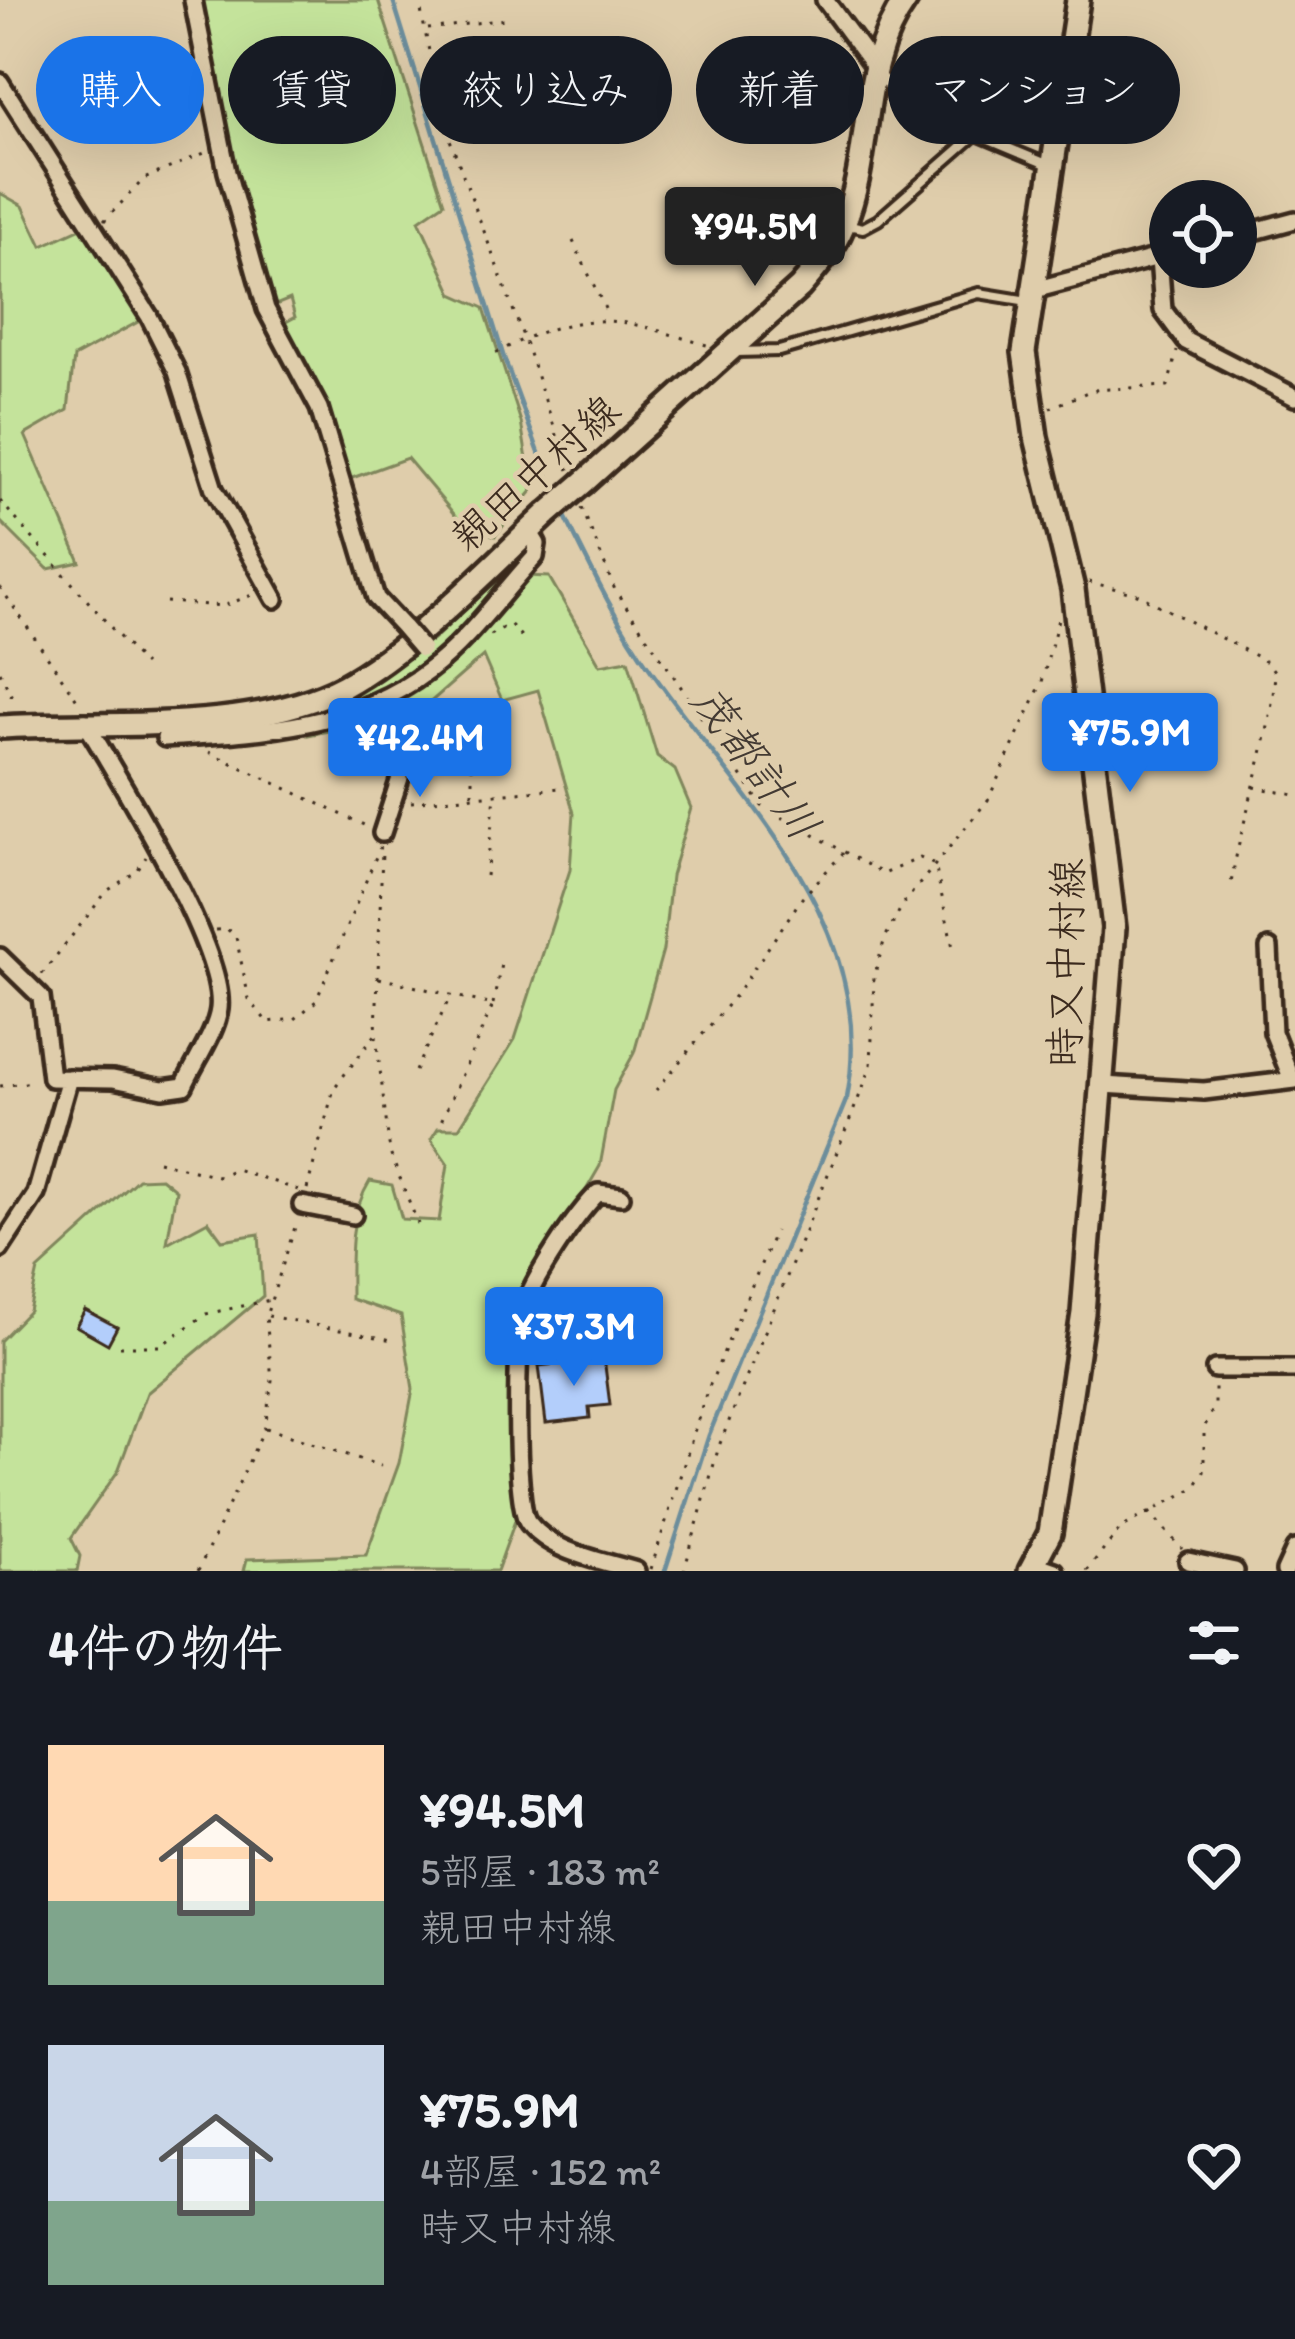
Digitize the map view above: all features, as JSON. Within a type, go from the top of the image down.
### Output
[{"type":"main road","name":"親田中村線","points":[[0,727],[277,710],[342,687],[376,666],[730,351],[830,253],[844,224],[873,64],[906,0]]},
{"type":"main road","name":"時又中村線","points":[[1040,1569],[1062,1474],[1103,1085],[1114,928],[1071,583],[1032,416],[1024,352],[1078,0]]},
{"type":"street","points":[[193,0],[222,146],[266,309],[319,408],[376,598],[436,664]]},
{"type":"street","points":[[825,0],[873,64]]},
{"type":"street","points":[[0,82],[149,316],[177,372],[214,489],[275,599]]},
{"type":"street","points":[[1257,230],[1295,220]]},
{"type":"street","points":[[1029,296],[1149,260]]},
{"type":"street","points":[[1163,288],[1163,310],[1182,335],[1295,397]]},
{"type":"street","points":[[165,737],[288,730],[342,714],[436,664],[535,557],[537,544],[529,531]]},
{"type":"street","points":[[0,957],[41,998],[51,1078],[163,1089],[184,1086],[219,1016],[220,987],[164,856],[85,722]]},
{"type":"street","points":[[382,838],[399,760]]},
{"type":"street","points":[[1103,1085],[1204,1091],[1294,1080],[1273,1032],[1269,948]]},
{"type":"street","points":[[0,1249],[36,1194],[69,1078]]},
{"type":"street","points":[[621,1196],[598,1192],[583,1207],[523,1310],[517,1473],[525,1520],[556,1546],[636,1571]]},
{"type":"street","points":[[304,1199],[352,1215]]},
{"type":"street","points":[[1215,1370],[1295,1369]]},
{"type":"street","points":[[1285,1571],[1295,1549]]},
{"type":"street","points":[[1188,1562],[1235,1571]]},
{"type":"lane","points":[[873,64],[888,87]]},
{"type":"lane","points":[[844,224],[863,228],[878,220],[965,144]]},
{"type":"lane","points":[[998,144],[1051,165]]},
{"type":"lane","points":[[730,351],[779,351],[979,292],[1029,296]]},
{"type":"path","points":[[419,0],[442,118],[615,590],[763,806],[884,874],[920,858],[935,865]]},
{"type":"path","points":[[426,29],[506,19]]},
{"type":"path","points":[[93,232],[144,179],[222,146]]},
{"type":"path","points":[[573,242],[609,317]]},
{"type":"path","points":[[491,355],[562,323],[609,317],[730,351]]},
{"type":"path","points":[[1032,416],[1092,390],[1168,386],[1182,335]]},
{"type":"path","points":[[0,501],[144,665]]},
{"type":"path","points":[[166,602],[223,606],[252,596],[263,579]]},
{"type":"path","points":[[1071,583],[1081,580],[1137,594],[1267,662],[1275,672],[1272,726],[1239,829],[1231,890]]},
{"type":"path","points":[[0,587],[79,698],[85,722]]},
{"type":"path","points":[[685,1571],[719,1446],[871,1067],[874,977],[885,938],[988,800],[1042,682],[1060,614]]},
{"type":"path","points":[[0,672],[14,701]]},
{"type":"path","points":[[196,752],[209,752],[382,838]]},
{"type":"path","points":[[472,757],[472,796]]},
{"type":"path","points":[[1252,787],[1295,795]]},
{"type":"path","points":[[392,804],[560,788]]},
{"type":"path","points":[[486,876],[495,794]]},
{"type":"path","points":[[196,932],[226,929],[236,938],[248,999],[267,1022],[295,1019],[316,1001],[382,838]]},
{"type":"path","points":[[382,838],[376,1034],[390,1153],[418,1224]]},
{"type":"path","points":[[656,1090],[738,992],[802,898],[844,852]]},
{"type":"path","points":[[32,987],[107,891],[137,871],[146,856]]},
{"type":"path","points":[[935,865],[955,952]]},
{"type":"path","points":[[438,1128],[493,1006],[502,959]]},
{"type":"path","points":[[377,977],[493,1006]]},
{"type":"path","points":[[415,1071],[442,1024],[451,995]]},
{"type":"path","points":[[197,1571],[265,1427],[272,1380],[266,1316],[334,1088],[376,1034]]},
{"type":"path","points":[[0,1086],[51,1078]]},
{"type":"path","points":[[158,1161],[218,1176],[236,1169],[270,1176],[304,1199]]},
{"type":"path","points":[[650,1571],[690,1438],[775,1231]]},
{"type":"path","points":[[120,1346],[160,1346],[206,1314],[272,1299]]},
{"type":"path","points":[[266,1316],[392,1340]]},
{"type":"path","points":[[1087,1571],[1121,1528],[1194,1488],[1204,1472],[1204,1428],[1215,1405],[1215,1370]]},
{"type":"path","points":[[265,1427],[381,1466]]},
{"type":"path","points":[[1147,1511],[1180,1549],[1192,1553],[1188,1562]]},
{"type":"green space","points":[[191,0],[378,0],[390,36],[228,36],[228,144],[396,144],[396,55],[420,129],[420,144],[425,144],[444,203],[419,220],[453,294],[484,308],[521,422],[532,491],[495,536],[459,520],[407,458],[344,481],[275,328],[295,317],[290,299],[266,309],[204,54],[204,36],[200,36]]},
{"type":"green space","points":[[0,193],[23,206],[42,246],[88,225],[149,316],[74,357],[68,410],[25,435],[80,562],[48,569],[0,521]]},
{"type":"green space","points":[[502,575],[549,577],[600,665],[628,660],[657,756],[675,770],[691,808],[671,876],[663,950],[634,1053],[614,1090],[600,1166],[518,1307],[509,1462],[516,1518],[497,1571],[244,1571],[247,1559],[366,1555],[399,1463],[413,1389],[401,1316],[351,1299],[352,1238],[358,1209],[370,1181],[392,1185],[402,1219],[439,1221],[448,1164],[431,1139],[438,1128],[459,1128],[515,1039],[570,870],[574,813],[538,690],[502,700],[483,656],[418,713],[309,735],[323,710],[433,640]]},
{"type":"green space","points":[[161,1178],[176,1190],[167,1243],[208,1221],[222,1240],[259,1234],[263,1296],[147,1393],[118,1471],[71,1538],[80,1556],[77,1571],[0,1571],[0,1341],[29,1311],[38,1270],[138,1179]]},
{"type":"building","points":[[85,1310],[117,1327],[108,1344],[76,1326]]},
{"type":"building","points":[[604,1358],[610,1405],[589,1407],[590,1418],[546,1423],[539,1366]]},
{"type":"waterway","name":"茂都計川","points":[[393,0],[503,355],[555,496]]},
{"type":"waterway","points":[[563,512],[639,653],[796,869],[824,921],[843,976],[852,1035],[847,1098],[709,1435],[665,1571]]}]
